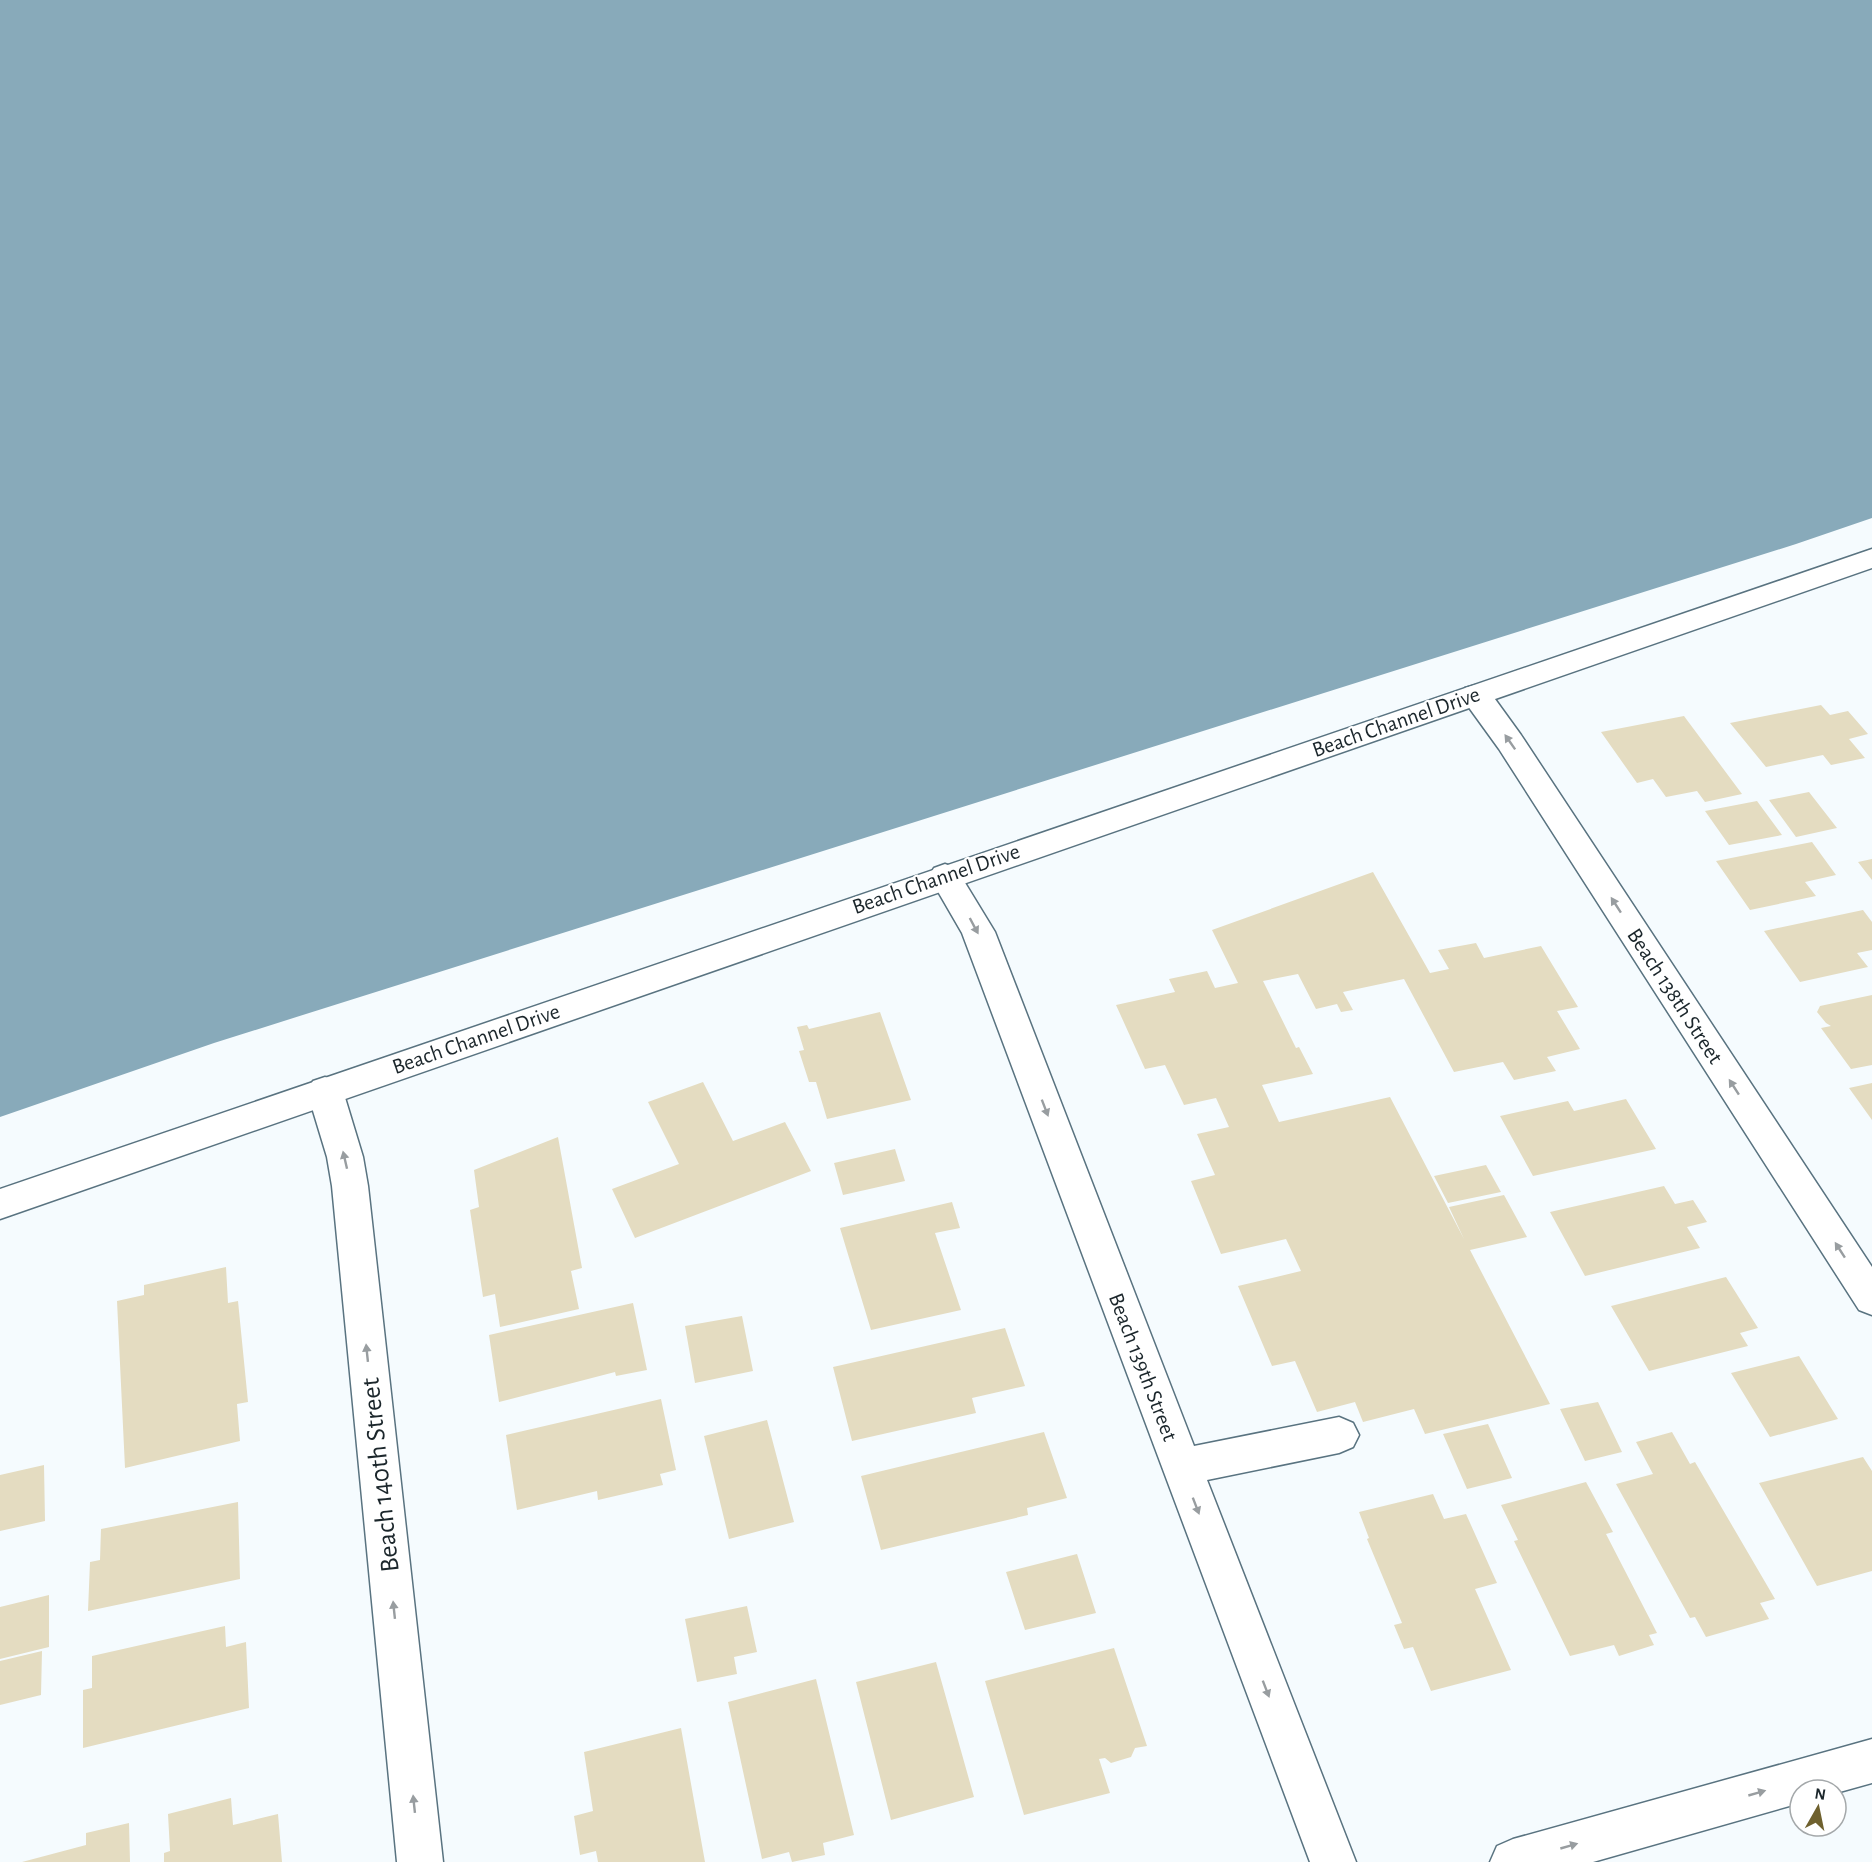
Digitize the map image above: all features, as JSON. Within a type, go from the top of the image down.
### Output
[{"type":"street","name":"Beach Channel Drive","points":[[0,1204],[1872,558]]},
{"type":"street","name":"Beach 138th Street","points":[[1476,695],[1510,742],[1872,1299]]},
{"type":"street","name":"Beach 139th Street","points":[[945,876],[978,932],[1333,1862]]},
{"type":"street","name":"Beach 140th Street","points":[[325,1091],[345,1157],[350,1186],[420,1862]]},
{"type":"street","points":[[1181,1467],[1339,1435]]},
{"type":"street","points":[[1513,1862],[1872,1761]]},
{"type":"water","points":[[0,0],[1872,0],[1872,518],[1796,544],[214,1043],[0,1117]]},
{"type":"building","points":[[1821,705],[1830,715],[1848,711],[1868,734],[1849,739],[1865,758],[1831,765],[1823,755],[1766,767],[1730,723]]},
{"type":"building","points":[[1684,716],[1742,794],[1705,802],[1697,791],[1666,797],[1653,779],[1637,783],[1601,732]]},
{"type":"building","points":[[1809,792],[1837,828],[1796,837],[1769,800]]},
{"type":"building","points":[[1757,801],[1782,835],[1729,845],[1705,811]]},
{"type":"building","points":[[1812,842],[1836,875],[1805,882],[1816,896],[1750,910],[1716,861]]},
{"type":"building","points":[[1872,859],[1872,880],[1858,862]]},
{"type":"building","points":[[1373,872],[1430,973],[1449,969],[1438,950],[1476,943],[1484,958],[1541,946],[1578,1007],[1557,1011],[1580,1049],[1547,1057],[1556,1071],[1514,1080],[1503,1062],[1454,1072],[1404,979],[1343,992],[1353,1010],[1341,1012],[1337,1004],[1316,1009],[1298,974],[1263,981],[1296,1048],[1299,1047],[1313,1074],[1262,1085],[1279,1122],[1390,1097],[1464,1239],[1449,1207],[1504,1195],[1527,1237],[1470,1250],[1550,1404],[1425,1434],[1414,1409],[1363,1422],[1355,1402],[1317,1412],[1295,1361],[1272,1366],[1238,1286],[1301,1271],[1286,1239],[1221,1254],[1191,1181],[1215,1175],[1197,1134],[1229,1127],[1216,1098],[1184,1105],[1165,1065],[1145,1069],[1116,1005],[1175,992],[1169,979],[1207,971],[1215,988],[1238,983],[1212,930]]},
{"type":"building","points":[[1863,910],[1872,922],[1872,950],[1857,953],[1868,967],[1800,982],[1764,931]]},
{"type":"building","points":[[1872,995],[1872,1065],[1851,1069],[1821,1028],[1831,1026],[1817,1012],[1820,1006]]},
{"type":"building","points":[[880,1012],[911,1100],[827,1119],[816,1082],[809,1082],[799,1051],[804,1050],[797,1027],[807,1025],[809,1029]]},
{"type":"building","points":[[703,1082],[733,1141],[785,1122],[811,1171],[635,1238],[612,1189],[679,1164],[648,1102]]},
{"type":"building","points":[[1872,1083],[1872,1120],[1849,1088]]},
{"type":"building","points":[[1626,1099],[1656,1149],[1533,1176],[1500,1116],[1568,1101],[1574,1111]]},
{"type":"building","points":[[558,1137],[582,1268],[571,1271],[579,1309],[500,1327],[495,1294],[483,1297],[470,1210],[479,1207],[474,1170]]},
{"type":"building","points":[[895,1149],[905,1181],[843,1195],[834,1163]]},
{"type":"building","points":[[1486,1165],[1501,1192],[1448,1203],[1434,1176]]},
{"type":"building","points":[[1664,1186],[1675,1204],[1693,1200],[1707,1222],[1687,1227],[1700,1248],[1585,1276],[1550,1212]]},
{"type":"building","points":[[952,1202],[960,1228],[935,1233],[961,1310],[871,1330],[840,1228]]},
{"type":"building","points":[[226,1267],[228,1303],[238,1301],[248,1402],[237,1404],[240,1441],[125,1468],[117,1301],[144,1295],[144,1285]]},
{"type":"building","points":[[1726,1277],[1758,1328],[1740,1333],[1748,1346],[1649,1371],[1611,1306]]},
{"type":"building","points":[[633,1303],[647,1370],[616,1376],[615,1372],[499,1402],[489,1335]]},
{"type":"building","points":[[742,1316],[753,1371],[695,1383],[685,1326]]},
{"type":"building","points":[[1005,1328],[1025,1386],[972,1398],[976,1413],[852,1441],[833,1367]]},
{"type":"building","points":[[1799,1356],[1838,1419],[1770,1437],[1731,1373]]},
{"type":"building","points":[[661,1399],[676,1470],[660,1474],[663,1485],[598,1500],[597,1491],[517,1510],[506,1435]]},
{"type":"building","points":[[1598,1402],[1622,1452],[1585,1461],[1560,1409]]},
{"type":"building","points":[[767,1420],[794,1522],[729,1539],[704,1436]]},
{"type":"building","points":[[1488,1424],[1512,1478],[1467,1489],[1443,1434]]},
{"type":"building","points":[[1044,1432],[1067,1498],[1027,1508],[1028,1515],[881,1550],[861,1476]]},
{"type":"building","points":[[1672,1432],[1690,1464],[1695,1462],[1775,1599],[1760,1603],[1769,1619],[1706,1637],[1695,1617],[1690,1618],[1616,1484],[1653,1474],[1636,1442]]},
{"type":"building","points":[[1863,1457],[1872,1471],[1872,1571],[1817,1586],[1759,1483]]},
{"type":"building","points":[[44,1465],[45,1521],[0,1531],[0,1475]]},
{"type":"building","points":[[1586,1482],[1613,1532],[1606,1534],[1657,1633],[1649,1635],[1654,1645],[1619,1656],[1614,1645],[1570,1656],[1514,1541],[1518,1540],[1501,1505]]},
{"type":"building","points":[[1433,1494],[1444,1519],[1466,1514],[1497,1583],[1475,1589],[1511,1670],[1431,1691],[1413,1647],[1404,1649],[1394,1625],[1402,1623],[1367,1539],[1369,1538],[1359,1512]]},
{"type":"building","points":[[238,1502],[240,1579],[88,1611],[90,1562],[100,1560],[101,1529]]},
{"type":"building","points":[[1077,1554],[1096,1613],[1025,1630],[1006,1572]]},
{"type":"building","points":[[49,1595],[49,1647],[0,1659],[0,1607]]},
{"type":"building","points":[[747,1606],[757,1652],[734,1657],[737,1674],[697,1682],[685,1619]]},
{"type":"building","points":[[225,1626],[226,1647],[246,1642],[249,1708],[83,1748],[83,1690],[92,1688],[92,1656]]},
{"type":"building","points":[[1114,1648],[1147,1746],[1135,1748],[1131,1757],[1111,1763],[1105,1758],[1099,1759],[1110,1793],[1024,1815],[985,1681]]},
{"type":"building","points":[[42,1651],[41,1695],[0,1705],[0,1661]]},
{"type":"building","points":[[936,1662],[974,1797],[891,1820],[856,1682]]},
{"type":"building","points":[[816,1679],[854,1835],[823,1843],[825,1855],[792,1862],[789,1852],[762,1859],[728,1702]]},
{"type":"building","points":[[681,1728],[705,1862],[598,1862],[596,1851],[580,1855],[574,1816],[593,1811],[584,1752]]},
{"type":"building","points":[[231,1798],[233,1825],[278,1814],[282,1862],[164,1862],[164,1853],[170,1851],[168,1814]]},
{"type":"building","points":[[129,1823],[130,1862],[22,1862],[86,1845],[86,1833]]}]
